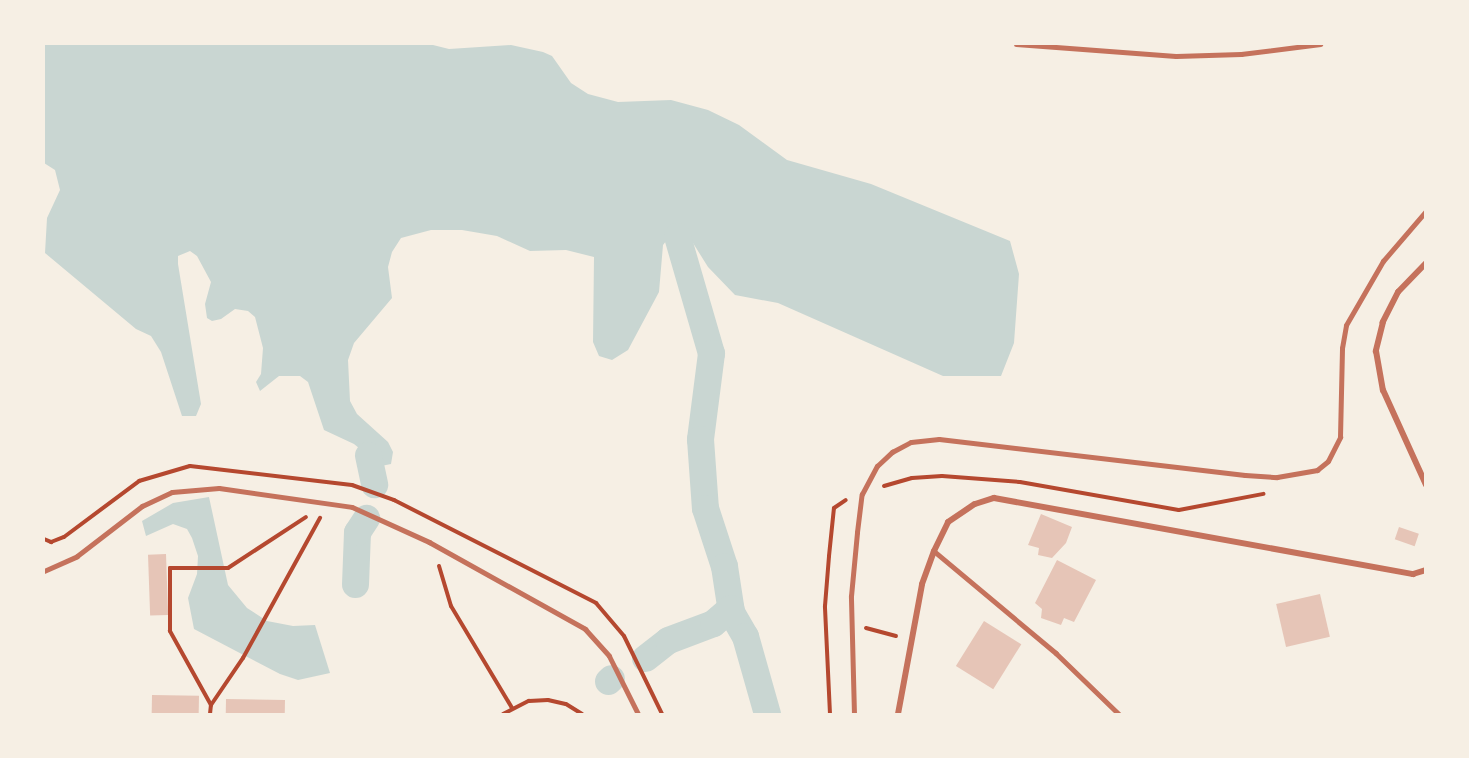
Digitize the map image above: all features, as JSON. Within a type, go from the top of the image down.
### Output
[{"type":"street","points":[[1016,44],[1176,56],[1241,54],[1320,44]]},
{"type":"street","points":[[854,714],[852,577],[862,494],[877,466],[892,452],[911,442],[939,439],[1245,476],[1285,476],[1317,470],[1328,461],[1340,437],[1342,348],[1346,325],[1383,261],[1425,211]]},
{"type":"street","points":[[1425,263],[1398,292],[1383,322],[1376,351],[1383,390],[1425,485]]},
{"type":"street","points":[[44,571],[77,556],[142,506],[172,492],[219,488],[329,502],[372,513],[435,544],[585,629],[609,656],[638,714]]},
{"type":"street","points":[[898,714],[922,584],[934,551],[948,522],[975,504],[1011,499],[1413,574],[1425,570]]},
{"type":"lane","points":[[934,551],[1056,653],[1119,714]]},
{"type":"path","points":[[211,705],[171,631],[170,568],[228,568],[329,502]]},
{"type":"path","points":[[210,714],[211,705],[267,617],[329,502]]},
{"type":"path","points":[[435,544],[451,606],[512,708]]},
{"type":"path","points":[[851,622],[884,634],[913,638]]},
{"type":"path","points":[[503,714],[529,700],[548,700],[566,704],[582,714]]},
{"type":"shaded area","points":[[44,44],[429,44],[449,49],[511,45],[543,52],[552,56],[571,83],[588,94],[618,102],[671,100],[708,110],[739,125],[787,160],[871,184],[1010,241],[1019,274],[1014,343],[1001,376],[943,376],[778,303],[735,295],[708,267],[693,243],[684,235],[670,236],[663,245],[659,292],[628,350],[612,360],[599,356],[593,342],[594,257],[566,250],[530,251],[497,236],[462,230],[431,230],[401,238],[392,252],[388,267],[392,298],[354,343],[348,360],[350,401],[357,414],[388,442],[393,452],[391,464],[381,466],[354,444],[324,430],[308,382],[300,376],[279,376],[260,391],[256,382],[261,374],[263,348],[255,317],[248,311],[235,309],[221,319],[212,321],[207,318],[205,304],[211,282],[197,256],[190,251],[178,256],[178,264],[201,404],[196,416],[182,416],[161,352],[151,336],[136,329],[45,253],[47,218],[60,190],[55,170],[44,163]]},
{"type":"shaded area","points":[[209,497],[228,585],[247,608],[267,621],[293,626],[315,625],[330,673],[298,680],[280,674],[194,629],[188,598],[197,574],[198,556],[192,538],[187,529],[173,524],[146,536],[142,521],[173,503]]},
{"type":"building","points":[[1041,514],[1072,527],[1066,543],[1052,558],[1038,555],[1039,548],[1028,545]]},
{"type":"building","points":[[1399,527],[1419,534],[1415,546],[1395,539]]},
{"type":"building","points":[[166,554],[168,615],[150,616],[148,555]]},
{"type":"building","points":[[1057,560],[1096,580],[1074,622],[1064,618],[1061,625],[1041,618],[1042,609],[1035,603]]},
{"type":"building","points":[[1320,594],[1330,637],[1286,647],[1276,604]]},
{"type":"building","points":[[984,621],[1021,644],[993,689],[956,666]]},
{"type":"building","points":[[152,695],[199,696],[199,714],[152,714]]},
{"type":"building","points":[[226,699],[285,700],[285,714],[226,714]]},
{"type":"waterway","points":[[677,236],[711,353],[700,439],[705,508],[724,566],[731,612],[745,636],[767,714]]},
{"type":"waterway","points":[[368,455],[374,484]]},
{"type":"waterway","points":[[355,584],[357,532],[366,518]]},
{"type":"waterway","points":[[645,658],[668,640],[713,623],[730,608]]},
{"type":"waterway","points":[[608,681],[611,678]]}]
